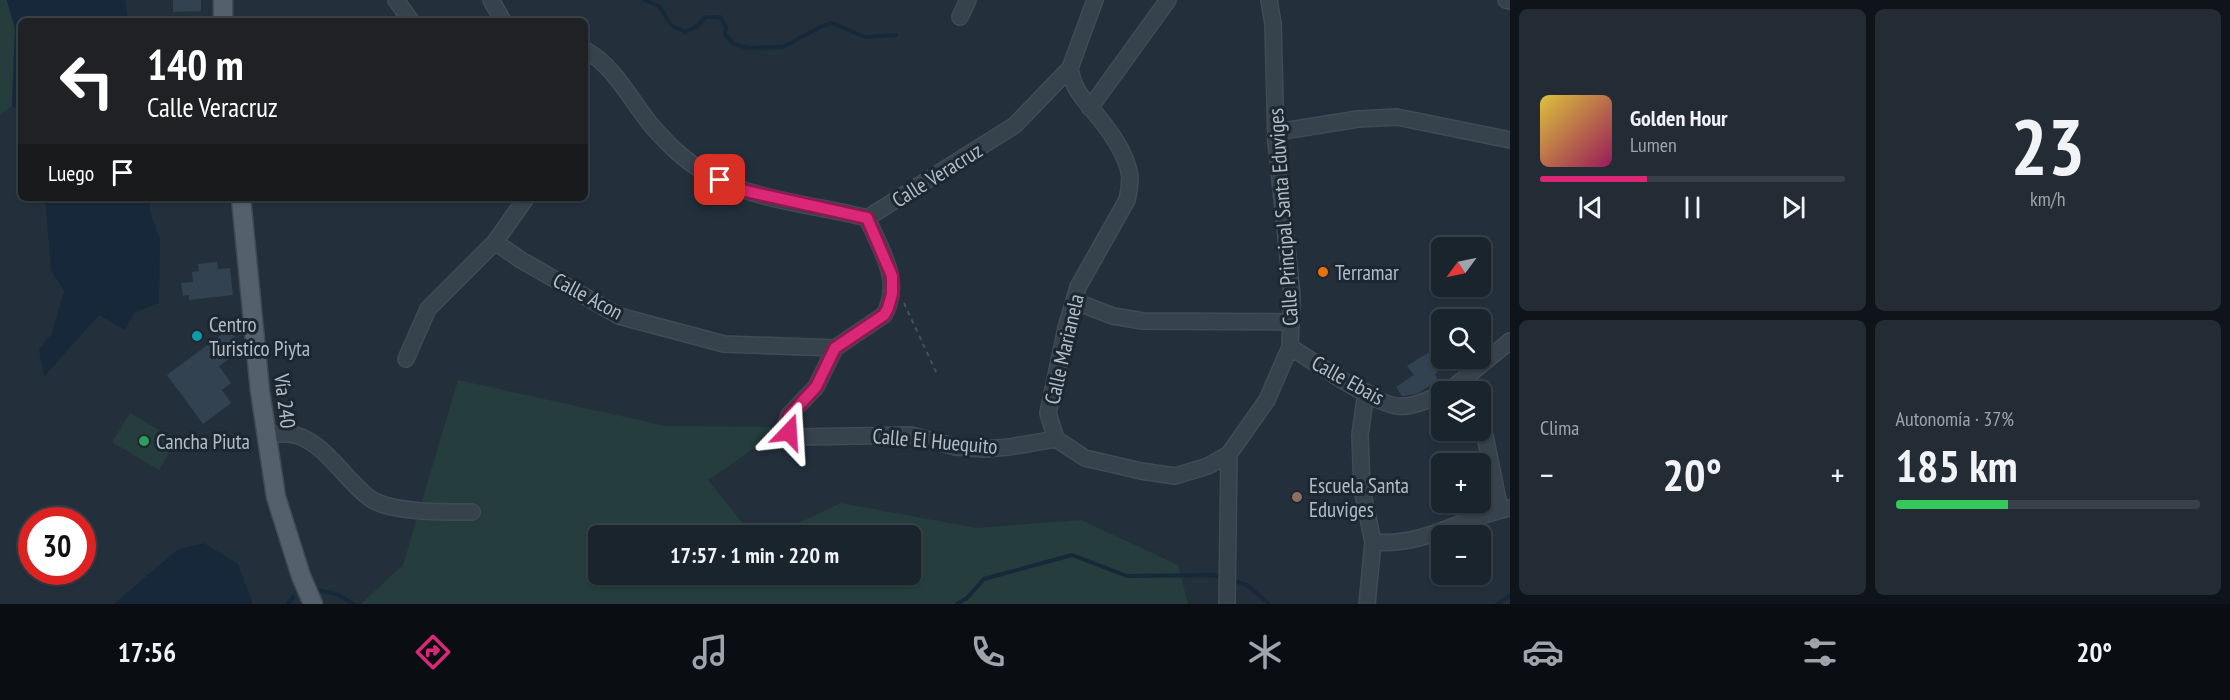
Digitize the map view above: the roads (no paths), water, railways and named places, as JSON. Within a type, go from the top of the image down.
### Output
[{"type":"main road","points":[[223,0],[223,18]]},
{"type":"main road","name":"Vía 240","points":[[241,201],[266,435],[276,497],[301,576],[313,604]]},
{"type":"street","points":[[396,0],[409,18]]},
{"type":"street","points":[[491,0],[500,18]]},
{"type":"street","points":[[960,17],[968,0]]},
{"type":"street","name":"Calle Veracruz","points":[[588,52],[614,76],[650,124],[678,152],[704,171],[737,189],[867,218],[1015,125],[1070,68],[1095,0]]},
{"type":"street","points":[[1090,108],[1168,0]]},
{"type":"street","name":"Calle Principal Santa Eduviges","points":[[1229,454],[1267,400],[1290,347],[1292,295],[1276,142],[1273,24],[1269,0]]},
{"type":"street","name":"Calle Marianela","points":[[1056,438],[1048,413],[1066,328],[1078,287],[1127,200],[1130,184],[1129,174],[1120,150],[1078,94],[1071,79],[1070,68]]},
{"type":"street","points":[[1276,132],[1358,119],[1397,117],[1510,140]]},
{"type":"street","points":[[406,359],[428,309],[495,242],[524,201]]},
{"type":"street","points":[[835,348],[884,315],[892,294],[892,276],[867,218]]},
{"type":"street","name":"Calle Acon","points":[[495,242],[521,260],[619,316],[724,344],[835,348]]},
{"type":"street","points":[[1074,302],[1113,316],[1143,321],[1291,322]]},
{"type":"street","name":"Calle Ebais","points":[[1461,381],[1510,342]]},
{"type":"street","name":"Calle Ebais","points":[[1290,347],[1384,402],[1396,406],[1408,406],[1431,399]]},
{"type":"street","name":"Calle El Huequito","points":[[835,348],[816,387],[789,416],[786,424],[793,436],[910,435],[956,447],[984,449],[1056,438]]},
{"type":"street","points":[[1366,392],[1360,435],[1362,489],[1373,542],[1367,604]]},
{"type":"street","points":[[266,435],[291,434],[309,440],[372,500],[387,506],[437,512],[472,512]]},
{"type":"street","points":[[1056,438],[1085,458],[1175,476],[1208,466],[1229,454]]},
{"type":"street","points":[[1373,542],[1390,543],[1430,536],[1505,509],[1486,441]]},
{"type":"street","points":[[1227,604],[1229,454]]},
{"type":"water","points":[[7,0],[125,0],[128,18],[18,18],[18,109],[12,106],[15,29]]},
{"type":"water","points":[[45,201],[152,201],[150,203],[150,211],[160,239],[159,303],[134,313],[125,330],[99,315],[44,377],[39,350],[52,333],[64,291],[51,270]]},
{"type":"water","points":[[204,543],[238,564],[252,604],[114,604],[178,549]]},
{"type":"waterway","points":[[645,0],[659,6],[671,25],[685,32],[696,27],[706,17],[720,17],[726,27],[725,35],[734,44],[748,48],[783,47],[832,23],[865,37],[896,35]]},
{"type":"waterway","points":[[957,604],[967,598],[984,579],[1072,555],[1127,576],[1214,575],[1223,578]]},
{"type":"waterway","points":[[1231,580],[1247,585],[1269,604]]},
{"type":"waterway","points":[[317,590],[337,594],[353,604]]},
{"type":"waterway","points":[[1497,604],[1510,596]]},
{"type":"waterway","points":[[288,604],[293,597]]},
{"type":"place","name":"Terramar","points":[[1323,272]]},
{"type":"place","name":"Centro Turistico Piyta","points":[[197,336]]},
{"type":"place","name":"Cancha Piuta","points":[[144,441]]},
{"type":"place","name":"Escuela Santa Eduviges","points":[[1297,497]]}]
